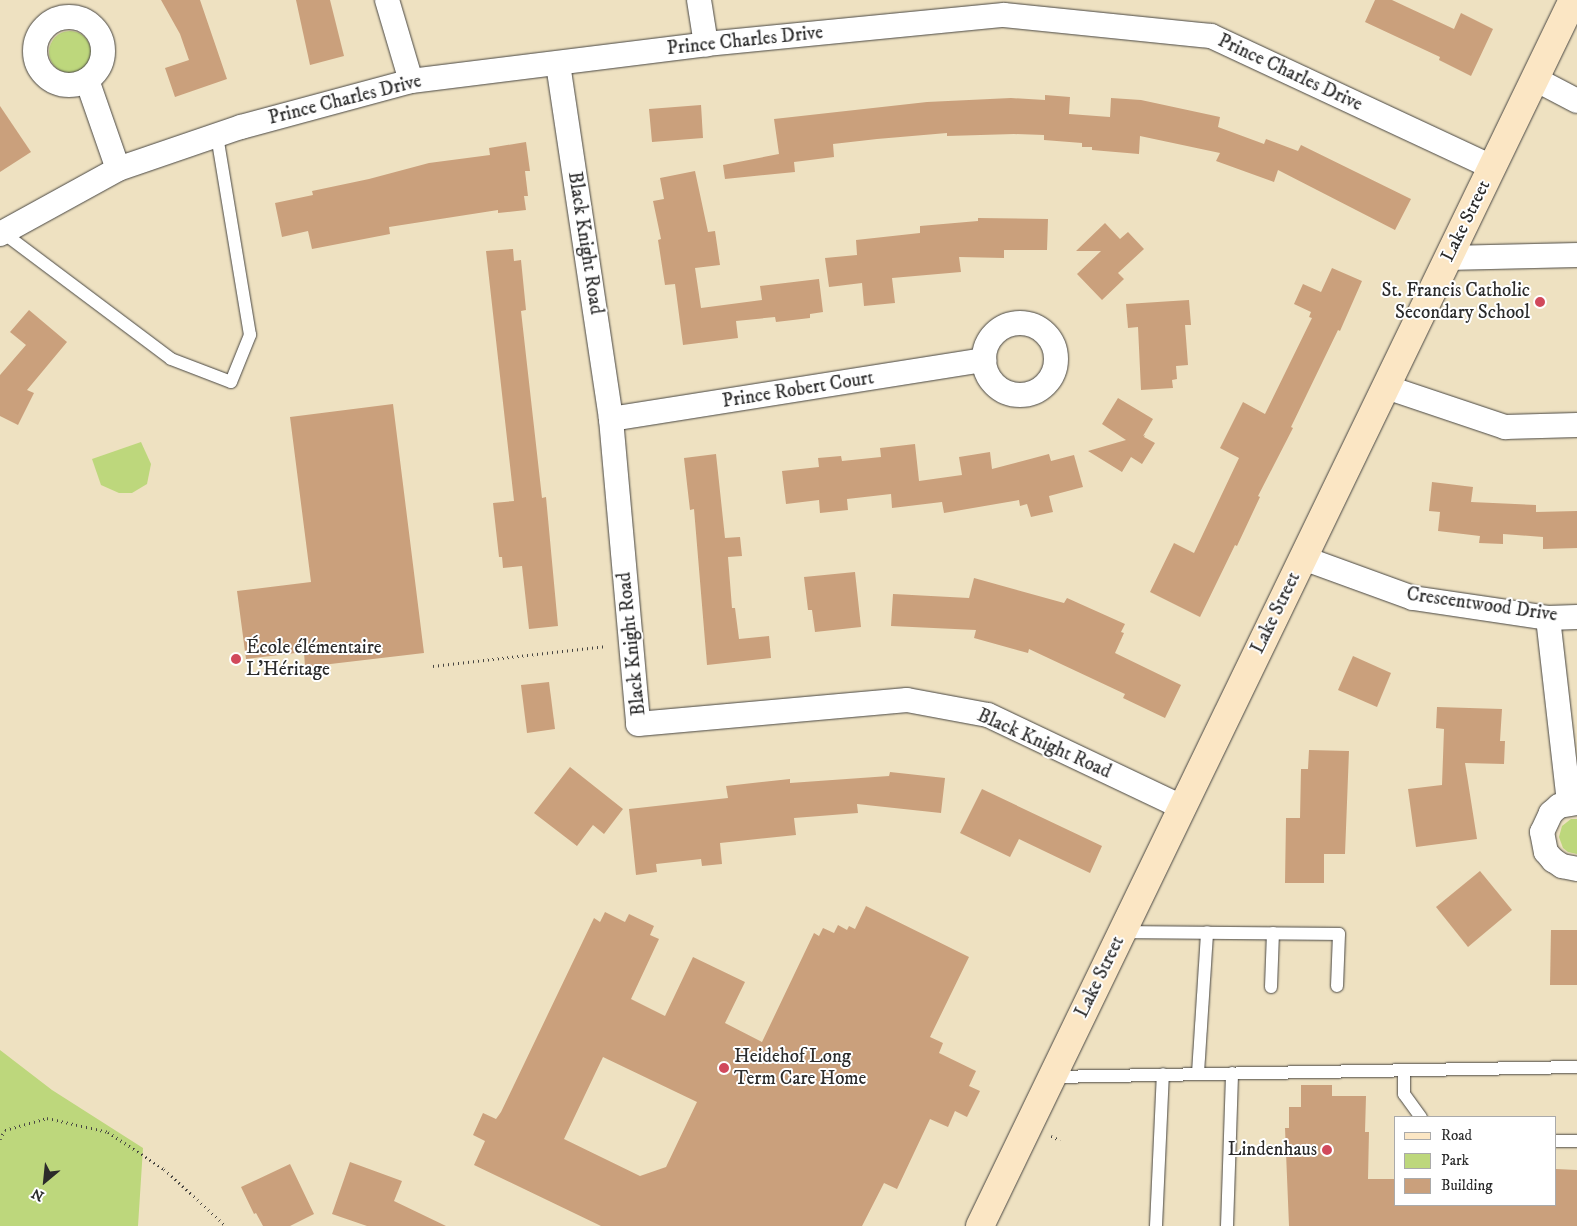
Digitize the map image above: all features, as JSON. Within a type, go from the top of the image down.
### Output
[{"type":"main road","name":"Lake Street","points":[[980,1226],[1573,0]]},
{"type":"street","points":[[387,0],[412,81]]},
{"type":"street","points":[[699,0],[706,44]]},
{"type":"street","name":"Prince Charles Drive","points":[[1,233],[118,170],[217,135],[412,81],[1004,7],[1211,36],[1492,167]]},
{"type":"street","name":"Black Knight Road","points":[[558,64],[611,419],[638,724],[907,700],[988,715],[1182,806]]},
{"type":"street","points":[[1535,79],[1577,101]]},
{"type":"street","points":[[87,80],[118,170]]},
{"type":"street","points":[[1448,258],[1577,255]]},
{"type":"street","name":"Prince Robert Court","points":[[611,419],[984,360]]},
{"type":"street","points":[[1386,386],[1505,427],[1577,425]]},
{"type":"street","name":"Crescentwood Drive","points":[[1303,558],[1413,598],[1548,618],[1577,617]]},
{"type":"street","points":[[1548,618],[1573,803],[1559,806],[1545,821],[1542,842],[1553,860],[1562,866],[1577,869]]},
{"type":"lane","points":[[1,233],[171,360],[231,382],[250,335],[217,135]]},
{"type":"lane","points":[[1122,932],[1339,934],[1336,986]]},
{"type":"lane","points":[[1198,1073],[1206,932]]},
{"type":"lane","points":[[1271,987],[1273,933]]},
{"type":"lane","points":[[1052,1077],[1577,1067]]},
{"type":"lane","points":[[1404,1070],[1404,1094],[1420,1116]]},
{"type":"lane","points":[[1227,1226],[1232,1073]]},
{"type":"lane","points":[[1156,1226],[1163,1074]]},
{"type":"lane","points":[[1557,1141],[1577,1141]]},
{"type":"path","points":[[433,666],[631,643]]},
{"type":"path","points":[[0,1139],[4,1130],[47,1118],[108,1132],[164,1170],[226,1226]]},
{"type":"green space","points":[[74,31],[82,34],[88,40],[91,52],[88,64],[82,70],[66,73],[58,70],[52,64],[49,48],[52,40],[58,34]]},
{"type":"green space","points":[[141,442],[151,464],[147,484],[132,493],[119,493],[101,485],[92,459]]},
{"type":"green space","points":[[1571,819],[1577,819],[1577,854],[1568,852],[1563,848],[1559,837],[1562,826]]},
{"type":"green space","points":[[0,1050],[52,1090],[143,1148],[138,1226],[0,1226]]},
{"type":"building","points":[[161,0],[200,0],[227,79],[175,97],[165,68],[189,60],[180,34]]},
{"type":"building","points":[[296,0],[330,0],[344,56],[310,65]]},
{"type":"building","points":[[1375,0],[1392,0],[1454,29],[1461,13],[1493,29],[1471,76],[1439,60],[1440,57],[1365,22]]},
{"type":"building","points":[[1045,95],[1070,97],[1069,114],[1110,117],[1111,98],[1141,100],[1220,117],[1218,127],[1264,144],[1266,139],[1298,151],[1301,145],[1411,199],[1395,230],[1278,170],[1274,182],[1216,161],[1220,153],[1140,136],[1139,154],[1092,150],[1092,147],[1082,147],[1082,143],[1044,140],[1044,135],[947,136],[947,133],[877,139],[833,144],[834,157],[794,162],[795,172],[725,179],[723,165],[779,154],[774,119],[927,102],[1011,98],[1045,100]]},
{"type":"building","points":[[701,105],[703,138],[652,142],[649,109]]},
{"type":"building","points":[[0,106],[31,152],[0,172]]},
{"type":"building","points":[[526,142],[530,171],[525,171],[528,196],[524,196],[526,210],[498,213],[498,210],[389,227],[390,234],[312,249],[308,231],[282,237],[275,203],[313,195],[312,191],[369,179],[429,163],[490,155],[489,148]]},
{"type":"building","points":[[695,171],[708,232],[715,231],[720,265],[695,268],[701,308],[762,300],[760,286],[819,279],[823,312],[810,314],[810,318],[776,322],[775,317],[736,321],[738,338],[683,345],[675,284],[665,285],[658,240],[661,239],[653,201],[664,199],[660,178]]},
{"type":"building","points":[[978,218],[1048,219],[1047,250],[1004,250],[1004,258],[959,257],[961,272],[892,278],[895,303],[864,306],[862,283],[829,287],[825,258],[857,255],[856,240],[920,233],[920,226],[978,221]]},
{"type":"building","points":[[1105,223],[1120,239],[1128,232],[1144,249],[1118,273],[1124,279],[1102,300],[1077,274],[1101,251],[1076,251]]},
{"type":"building","points":[[513,249],[514,261],[521,260],[526,310],[521,311],[542,498],[546,497],[558,626],[529,629],[522,566],[503,568],[502,557],[499,557],[493,503],[514,501],[486,251]]},
{"type":"building","points":[[1332,268],[1362,281],[1340,331],[1338,330],[1291,427],[1293,428],[1258,496],[1260,497],[1237,546],[1235,545],[1200,617],[1150,592],[1174,543],[1194,553],[1239,458],[1220,448],[1243,402],[1265,414],[1312,318],[1309,317],[1311,312],[1294,304],[1303,284],[1321,292]]},
{"type":"building","points":[[1189,300],[1191,325],[1185,325],[1188,365],[1176,366],[1177,379],[1172,380],[1173,388],[1141,390],[1138,327],[1128,328],[1126,304]]},
{"type":"building","points":[[29,310],[67,342],[27,390],[34,393],[18,425],[0,416],[0,375],[26,345],[10,332]]},
{"type":"building","points":[[1118,398],[1153,419],[1143,436],[1145,435],[1144,437],[1155,443],[1142,464],[1131,457],[1122,472],[1088,451],[1126,440],[1102,424]]},
{"type":"building","points":[[393,404],[424,653],[305,667],[304,652],[246,659],[237,591],[311,582],[290,417]]},
{"type":"building","points":[[915,444],[919,481],[962,475],[959,457],[990,452],[992,469],[1049,454],[1051,461],[1074,455],[1083,487],[1049,496],[1053,512],[1031,517],[1027,504],[1020,506],[1019,500],[944,513],[942,502],[892,508],[891,494],[847,499],[848,510],[820,513],[819,500],[786,504],[782,471],[819,467],[818,458],[841,456],[842,461],[881,457],[880,448]]},
{"type":"building","points":[[716,454],[725,538],[740,537],[742,556],[728,557],[732,608],[735,608],[739,639],[769,636],[771,658],[707,665],[694,509],[690,510],[684,458]]},
{"type":"building","points":[[1432,482],[1473,487],[1471,502],[1536,505],[1536,512],[1577,511],[1577,548],[1543,549],[1543,537],[1503,534],[1503,544],[1479,543],[1480,536],[1438,531],[1440,512],[1429,511]]},
{"type":"building","points":[[855,572],[861,627],[815,632],[812,610],[808,610],[804,577]]},
{"type":"building","points":[[974,578],[1064,603],[1067,598],[1125,624],[1121,632],[1124,633],[1115,653],[1181,685],[1165,718],[1123,698],[1125,694],[1029,649],[1028,653],[974,638],[976,630],[891,626],[893,594],[969,598]]},
{"type":"building","points":[[1353,656],[1391,673],[1377,707],[1338,690]]},
{"type":"building","points":[[549,682],[555,729],[527,733],[521,685]]},
{"type":"building","points":[[1437,707],[1502,709],[1500,741],[1505,741],[1504,764],[1465,763],[1477,839],[1416,847],[1408,789],[1442,785],[1444,729],[1436,728]]},
{"type":"building","points":[[1309,750],[1349,751],[1345,854],[1324,854],[1324,883],[1285,883],[1286,818],[1300,818],[1301,769],[1308,769]]},
{"type":"building","points":[[570,767],[623,809],[604,834],[593,825],[577,846],[534,813]]},
{"type":"building","points":[[890,772],[945,778],[941,813],[857,804],[858,813],[794,818],[796,835],[720,843],[722,864],[702,866],[701,859],[656,864],[657,872],[636,875],[629,809],[728,798],[726,786],[790,779],[790,783],[889,776]]},
{"type":"building","points":[[982,789],[1102,846],[1090,873],[1019,839],[1010,857],[960,833]]},
{"type":"building","points":[[1480,871],[1512,910],[1468,947],[1436,907]]},
{"type":"building","name":"Heidehof Long Term Care Home","points":[[866,906],[969,957],[930,1037],[943,1043],[939,1053],[976,1071],[969,1086],[980,1091],[967,1117],[955,1111],[948,1127],[930,1119],[897,1189],[884,1183],[862,1226],[601,1226],[474,1165],[485,1141],[473,1135],[483,1113],[496,1119],[501,1112],[594,918],[600,922],[605,912],[625,922],[629,914],[654,926],[650,935],[659,939],[631,999],[665,1016],[693,957],[745,982],[725,1023],[762,1042],[814,933],[819,936],[823,928],[834,933],[838,925],[847,930],[849,926],[855,929]],"holes":[[[603,1057],[697,1102],[666,1167],[640,1176],[564,1139]]]},
{"type":"building","points":[[1551,930],[1577,930],[1577,985],[1550,985]]},
{"type":"building","name":"Lindenhaus","points":[[1301,1085],[1332,1085],[1332,1096],[1366,1096],[1365,1132],[1369,1132],[1368,1179],[1394,1179],[1394,1206],[1557,1206],[1557,1169],[1577,1170],[1577,1226],[1289,1226],[1285,1128],[1289,1128],[1289,1107],[1301,1107]]},
{"type":"building","points":[[350,1162],[402,1181],[394,1201],[446,1226],[367,1226],[332,1214]]},
{"type":"building","points":[[290,1164],[314,1214],[290,1226],[263,1226],[256,1213],[254,1214],[241,1187]]},
{"type":"place","name":"St. Francis Catholic Secondary School","points":[[1540,302]]},
{"type":"place","name":"École élémentaire L'Héritage","points":[[236,659]]},
{"type":"place","name":"Heidehof Long Term Care Home","points":[[724,1068]]},
{"type":"place","name":"Lindenhaus","points":[[1327,1150]]}]
